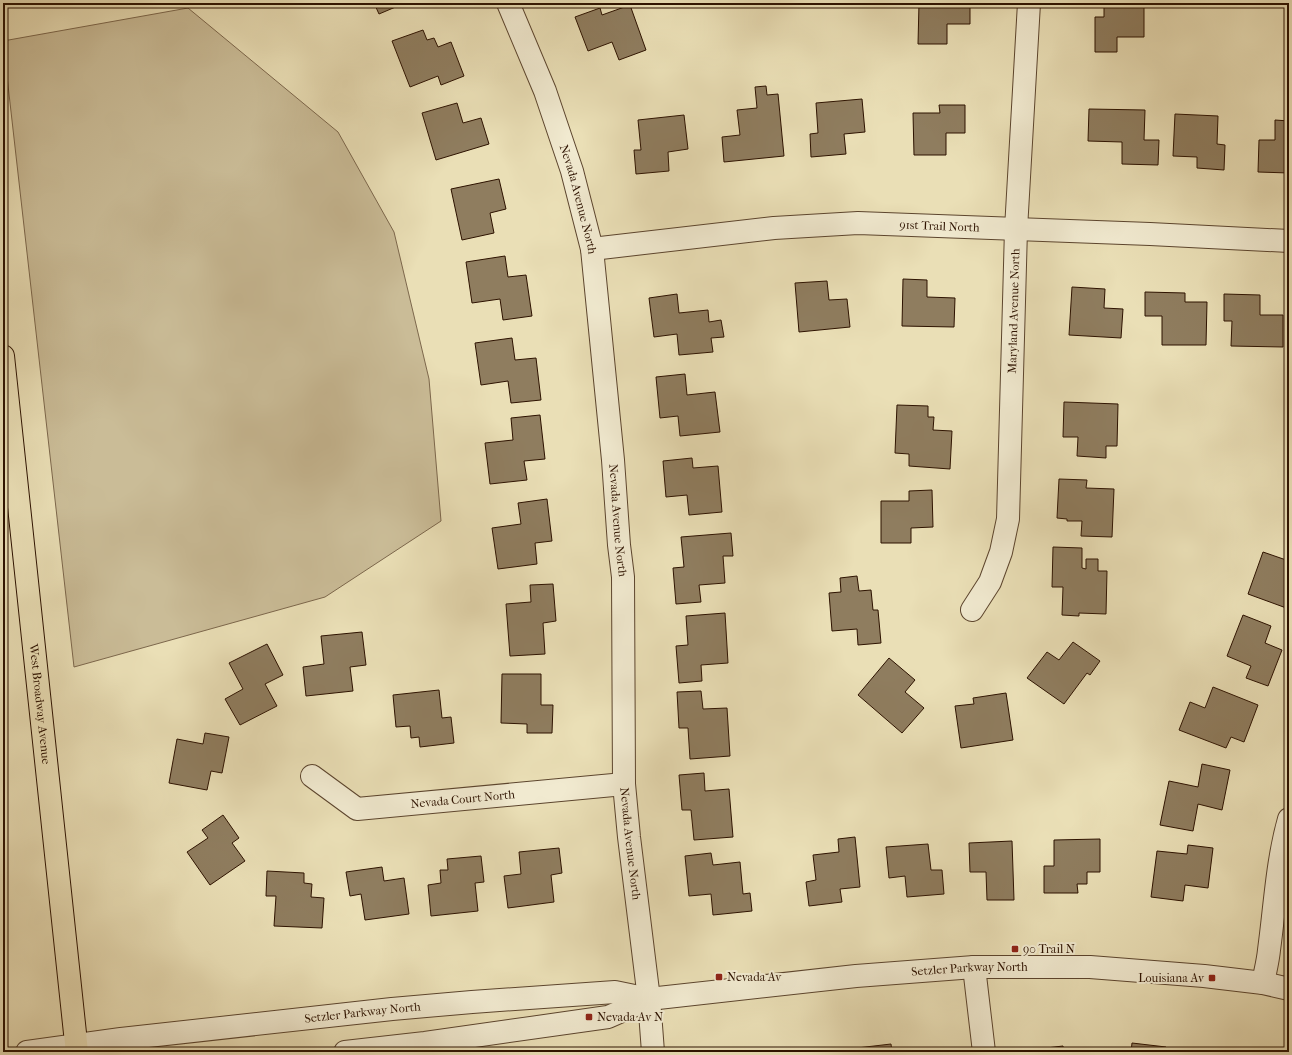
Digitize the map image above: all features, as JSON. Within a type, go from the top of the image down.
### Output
[{"type":"main road","name":"West Broadway Avenue","points":[[3,356],[77,1049]]},
{"type":"street","name":"Nevada Avenue North","points":[[508,3],[546,91],[572,171],[592,249],[624,577],[624,784],[649,999],[653,1052]]},
{"type":"street","name":"Maryland Avenue North","points":[[972,610],[990,582],[1001,552],[1008,519],[1016,229],[1028,3]]},
{"type":"street","name":"91st Trail North","points":[[592,249],[774,228],[858,223],[938,225],[1289,241]]},
{"type":"street","name":"Nevada Court North","points":[[312,776],[357,809],[624,784]]},
{"type":"street","points":[[1263,983],[1269,952],[1276,883],[1289,819]]},
{"type":"street","name":"Setzler Parkway North","points":[[345,1052],[425,1044],[608,1017],[649,999],[856,976],[974,967],[1090,967],[1204,976],[1263,983],[1289,989]]},
{"type":"street","points":[[974,967],[984,1052]]},
{"type":"street","name":"Setzler Parkway North","points":[[27,1052],[77,1049],[120,1039],[472,1002],[615,992],[649,999]]},
{"type":"shaded area","points":[[188,8],[338,132],[394,232],[429,379],[441,521],[325,597],[74,667],[3,41]]},
{"type":"building","points":[[374,3],[405,3],[379,14]]},
{"type":"building","points":[[919,3],[970,3],[970,24],[947,24],[947,44],[918,44]]},
{"type":"building","points":[[1104,3],[1144,3],[1144,37],[1117,37],[1117,52],[1095,52],[1095,17],[1104,17]]},
{"type":"building","points":[[630,5],[646,50],[619,60],[612,42],[588,51],[575,17],[600,8],[602,15]]},
{"type":"building","points":[[423,30],[427,40],[434,38],[438,47],[451,42],[464,76],[441,85],[438,76],[410,87],[392,41]]},
{"type":"building","points":[[766,86],[767,95],[778,94],[784,156],[724,162],[722,137],[740,135],[737,110],[757,108],[755,87]]},
{"type":"building","points":[[862,99],[865,132],[844,134],[846,154],[811,157],[810,134],[818,133],[816,103]]},
{"type":"building","points":[[457,103],[463,123],[481,118],[489,144],[436,160],[422,113]]},
{"type":"building","points":[[939,105],[965,105],[965,133],[946,133],[946,155],[914,155],[913,113],[940,113]]},
{"type":"building","points":[[1089,109],[1145,110],[1144,140],[1159,140],[1158,165],[1122,164],[1122,142],[1088,141]]},
{"type":"building","points":[[1175,114],[1218,116],[1217,144],[1225,145],[1224,170],[1197,168],[1197,157],[1173,156]]},
{"type":"building","points":[[684,115],[688,149],[668,152],[669,171],[636,174],[634,150],[641,150],[638,120]]},
{"type":"building","points":[[1275,120],[1289,121],[1289,173],[1258,172],[1259,140],[1275,140]]},
{"type":"building","points":[[499,179],[506,209],[490,213],[494,233],[462,240],[451,189]]},
{"type":"building","points":[[505,256],[508,277],[526,275],[532,316],[503,320],[500,299],[472,303],[466,262]]},
{"type":"building","points":[[903,279],[927,280],[927,297],[955,298],[954,327],[902,326]]},
{"type":"building","points":[[827,281],[829,300],[847,299],[850,327],[799,332],[795,283]]},
{"type":"building","points":[[1072,287],[1105,289],[1104,308],[1123,309],[1121,338],[1069,335]]},
{"type":"building","points":[[1145,292],[1185,293],[1185,302],[1207,302],[1206,345],[1162,345],[1162,316],[1145,316]]},
{"type":"building","points":[[677,294],[679,313],[708,310],[709,322],[721,320],[724,337],[711,338],[713,352],[679,355],[677,334],[654,337],[649,298]]},
{"type":"building","points":[[1224,294],[1260,295],[1260,315],[1283,315],[1283,347],[1231,346],[1232,321],[1224,321]]},
{"type":"building","points":[[512,338],[515,360],[536,358],[541,400],[511,403],[508,381],[481,385],[475,343]]},
{"type":"building","points":[[685,374],[687,395],[715,392],[720,432],[680,436],[678,416],[660,418],[656,377]]},
{"type":"building","points":[[1064,402],[1118,404],[1117,446],[1106,446],[1106,458],[1077,456],[1078,437],[1063,437]]},
{"type":"building","points":[[897,405],[928,406],[928,417],[934,417],[933,430],[952,431],[950,469],[909,466],[909,454],[895,453]]},
{"type":"building","points":[[540,415],[545,459],[524,461],[527,480],[490,484],[485,443],[513,440],[511,418]]},
{"type":"building","points":[[692,458],[693,468],[718,466],[722,512],[689,515],[687,495],[666,497],[663,461]]},
{"type":"building","points":[[1059,479],[1087,480],[1086,488],[1114,489],[1112,537],[1081,536],[1082,521],[1067,521],[1067,519],[1057,518]]},
{"type":"building","points":[[932,490],[933,527],[911,528],[911,543],[881,543],[881,501],[909,501],[909,491]]},
{"type":"building","points":[[547,499],[552,541],[535,543],[537,564],[498,569],[492,528],[521,524],[518,503]]},
{"type":"building","points":[[731,533],[733,556],[723,556],[725,583],[699,585],[701,602],[676,604],[673,568],[684,567],[681,537]]},
{"type":"building","points":[[1053,547],[1082,548],[1082,568],[1086,569],[1086,559],[1098,559],[1098,571],[1107,571],[1106,614],[1079,613],[1079,616],[1062,615],[1063,587],[1052,587]]},
{"type":"building","points":[[1263,552],[1289,561],[1289,609],[1248,594]]},
{"type":"building","points":[[857,576],[859,591],[871,590],[873,610],[878,610],[881,643],[858,645],[857,629],[832,631],[829,593],[841,592],[840,578]]},
{"type":"building","points":[[553,584],[556,621],[543,623],[545,654],[510,656],[506,604],[531,602],[530,585]]},
{"type":"building","points":[[725,613],[728,663],[701,665],[702,681],[679,683],[676,646],[688,645],[686,616]]},
{"type":"building","points":[[1243,615],[1271,626],[1265,643],[1282,650],[1268,686],[1246,678],[1251,666],[1227,656]]},
{"type":"building","points":[[362,632],[366,665],[350,667],[353,691],[306,696],[303,667],[324,664],[321,636]]},
{"type":"building","points":[[1073,642],[1100,661],[1090,675],[1087,673],[1064,704],[1027,678],[1047,652],[1059,660]]},
{"type":"building","points":[[267,644],[283,675],[265,684],[277,706],[240,725],[225,699],[243,689],[229,663]]},
{"type":"building","points":[[889,658],[915,680],[905,692],[924,708],[902,733],[858,695]]},
{"type":"building","points":[[502,674],[541,674],[541,705],[553,705],[552,733],[527,733],[527,724],[501,723]]},
{"type":"building","points":[[1213,687],[1258,705],[1244,742],[1231,737],[1226,748],[1179,730],[1190,702],[1205,708]]},
{"type":"building","points":[[439,690],[442,718],[451,717],[454,743],[420,747],[419,737],[411,738],[410,726],[396,727],[393,695]]},
{"type":"building","points":[[701,691],[703,709],[727,708],[730,756],[690,759],[688,728],[679,728],[677,692]]},
{"type":"building","points":[[1006,693],[1013,740],[961,748],[955,706],[974,704],[973,698]]},
{"type":"building","points":[[205,733],[229,737],[222,773],[211,771],[207,790],[169,783],[177,739],[203,744]]},
{"type":"building","points":[[1202,764],[1230,770],[1222,810],[1198,804],[1193,831],[1160,825],[1169,781],[1198,787]]},
{"type":"building","points":[[704,773],[705,791],[729,789],[733,837],[694,840],[691,810],[682,810],[679,775]]},
{"type":"building","points":[[223,815],[239,838],[232,843],[245,861],[210,885],[187,852],[208,838],[202,830]]},
{"type":"building","points":[[855,837],[860,887],[840,889],[842,902],[809,906],[806,882],[816,880],[813,855],[839,852],[838,839]]},
{"type":"building","points":[[1100,839],[1100,872],[1087,872],[1087,884],[1077,884],[1078,893],[1044,893],[1044,866],[1054,866],[1054,840]]},
{"type":"building","points":[[1012,841],[1014,900],[987,900],[986,872],[970,872],[969,843]]},
{"type":"building","points":[[928,844],[931,870],[942,870],[944,894],[907,897],[905,876],[889,878],[886,847]]},
{"type":"building","points":[[1188,845],[1213,848],[1208,888],[1185,885],[1183,901],[1151,897],[1157,851],[1187,854]]},
{"type":"building","points":[[559,848],[562,873],[551,875],[554,902],[508,908],[504,876],[521,874],[519,852]]},
{"type":"building","points":[[711,853],[713,865],[740,862],[743,894],[750,893],[752,911],[713,915],[711,894],[689,896],[685,856]]},
{"type":"building","points":[[481,856],[484,882],[475,883],[478,911],[431,916],[428,885],[441,883],[440,870],[448,870],[447,859]]},
{"type":"building","points":[[382,867],[384,881],[404,878],[409,914],[365,920],[361,894],[350,896],[346,872]]},
{"type":"building","points":[[267,871],[304,873],[304,883],[312,884],[311,897],[324,898],[322,928],[274,926],[276,896],[266,896]]},
{"type":"building","points":[[1132,1043],[1166,1047],[1166,1052],[1131,1052]]},
{"type":"building","points":[[891,1044],[892,1052],[857,1052],[857,1048]]},
{"type":"building","points":[[1063,1046],[1064,1052],[1038,1052],[1038,1049]]},
{"type":"place","name":"90 Trail N","points":[[1015,949]]},
{"type":"place","name":"Nevada Av","points":[[719,977]]},
{"type":"place","name":"Louisiana Av","points":[[1212,978]]},
{"type":"place","name":"Nevada Av N","points":[[589,1017]]}]
